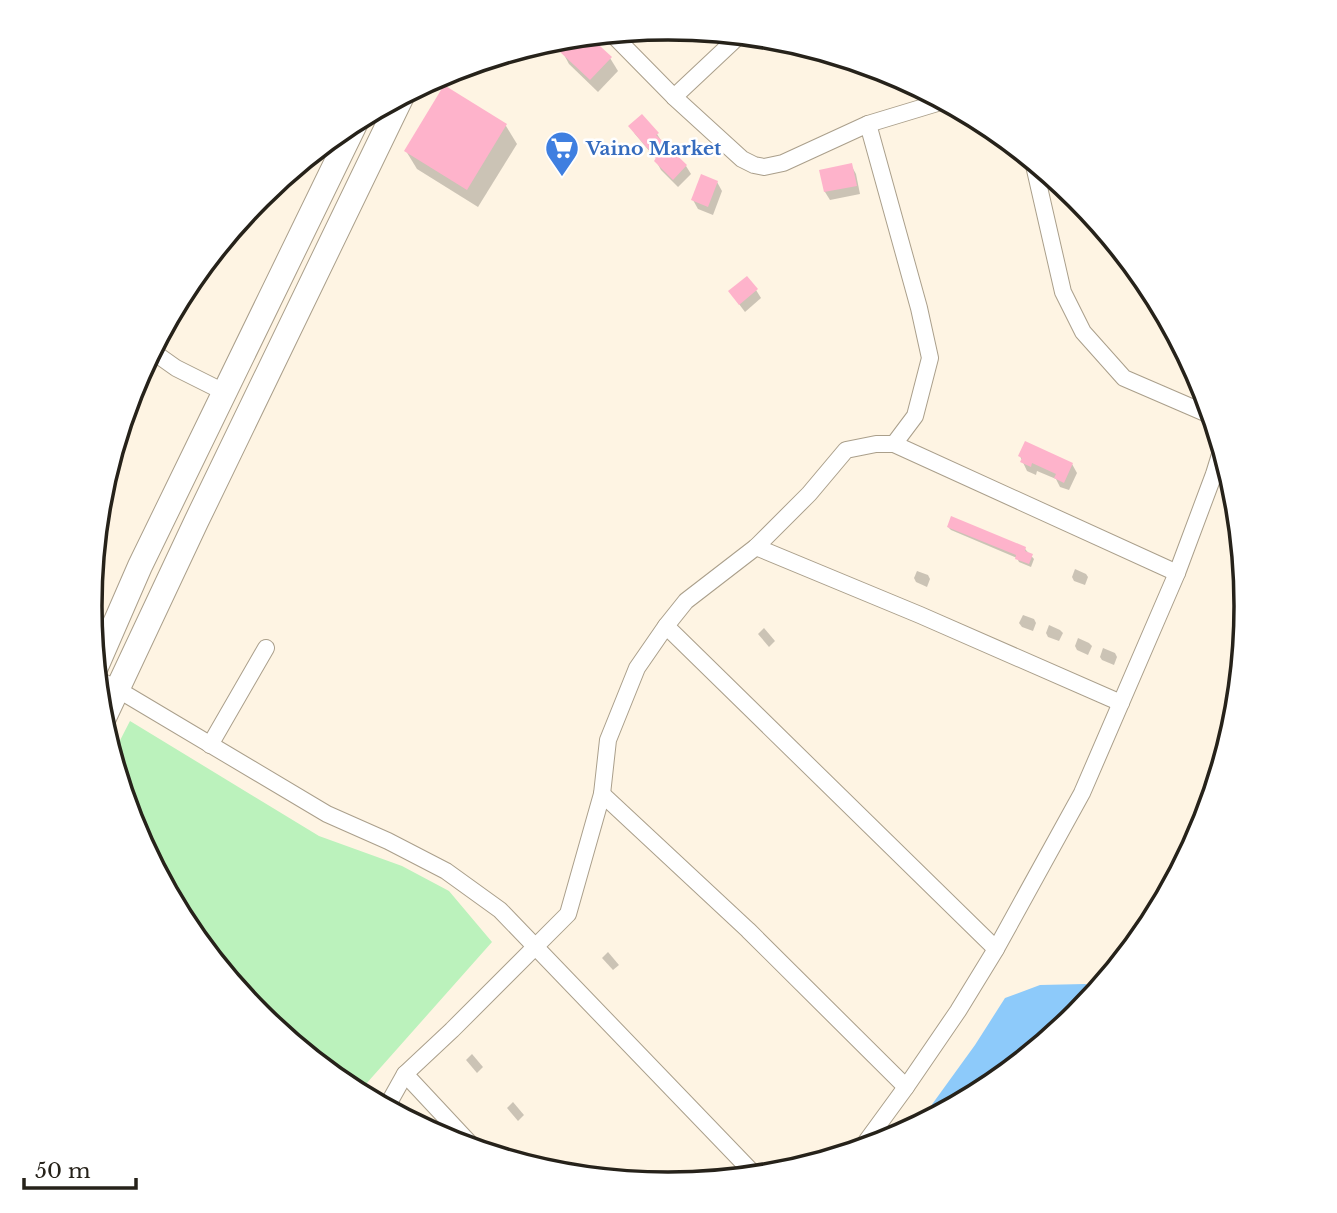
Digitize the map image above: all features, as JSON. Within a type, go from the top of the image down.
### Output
[{"type":"main road","points":[[107,683],[252,408],[395,111]]},
{"type":"main road","points":[[104,650],[140,566],[347,141]]},
{"type":"main road","points":[[224,392],[252,408]]},
{"type":"street","points":[[620,42],[674,97],[742,159],[754,165],[764,167],[783,163],[868,124],[931,105]]},
{"type":"street","points":[[674,97],[731,44]]},
{"type":"street","points":[[868,124],[919,308],[930,358],[915,416],[894,444]]},
{"type":"street","points":[[1037,176],[1063,292],[1083,332],[1124,378],[1200,411]]},
{"type":"street","points":[[160,357],[176,369]]},
{"type":"street","points":[[157,364],[176,369],[224,392]]},
{"type":"street","points":[[391,1100],[405,1074],[569,914],[602,794],[608,740],[637,667],[686,601],[756,547],[809,494],[846,450],[876,444],[894,444],[1177,573]]},
{"type":"street","points":[[871,1136],[958,1011],[996,949],[1082,793],[1177,573],[1216,466]]},
{"type":"street","points":[[756,547],[1121,702]]},
{"type":"street","points":[[666,626],[996,949]]},
{"type":"street","points":[[210,745],[266,648]]},
{"type":"street","points":[[108,684],[327,814],[446,871],[500,910],[747,1167]]},
{"type":"street","points":[[602,794],[748,930],[906,1087]]},
{"type":"street","points":[[405,1074],[460,1133]]},
{"type":"green space","points":[[130,721],[319,836],[402,866],[449,891],[492,942],[366,1084],[295,1032],[268,1007],[219,951],[178,890],[161,857],[132,789],[119,742]]},
{"type":"water","points":[[1040,985],[1089,985],[1069,1007],[1013,1056],[952,1097],[929,1109],[1005,998]]},
{"type":"building","points":[[598,45],[612,57],[590,80],[559,51]]},
{"type":"building","points":[[446,86],[507,124],[467,190],[404,151]]},
{"type":"building","points":[[642,114],[659,133],[656,135],[687,165],[673,180],[654,161],[656,158],[628,126]]},
{"type":"building","points":[[852,163],[857,186],[824,192],[819,170]]},
{"type":"building","points":[[701,174],[718,181],[708,207],[691,200]]},
{"type":"building","points":[[747,276],[758,289],[739,305],[728,291]]},
{"type":"building","points":[[1025,441],[1073,463],[1064,483],[1054,478],[1056,474],[1032,463],[1031,467],[1020,462],[1022,458],[1018,456]]},
{"type":"building","points":[[951,516],[1026,547],[1025,551],[1033,554],[1029,564],[1015,559],[1016,555],[947,527]]},
{"type":"place","name":"Vaino Market","points":[[562,178]]}]
